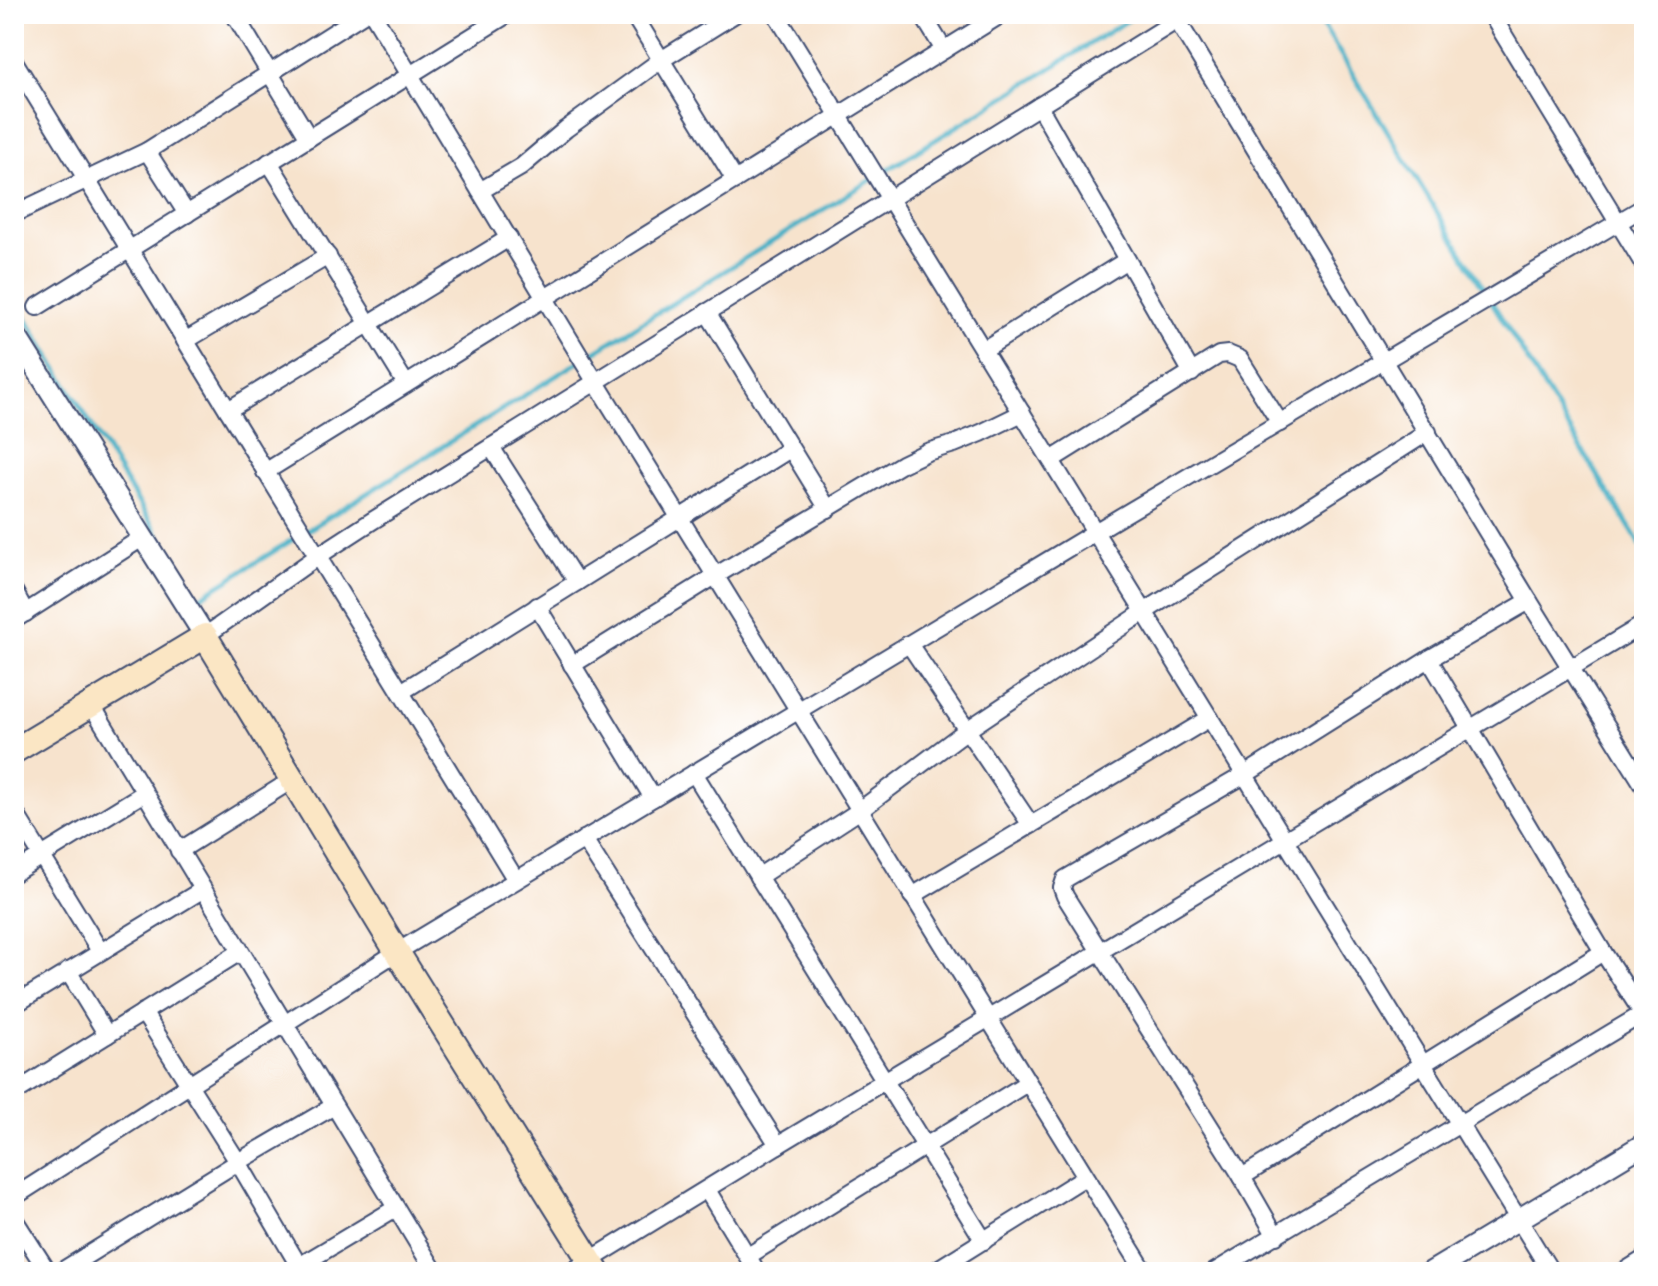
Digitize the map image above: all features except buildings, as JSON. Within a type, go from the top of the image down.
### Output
[{"type":"main road","points":[[14,751],[205,636],[586,1268]]},
{"type":"street","points":[[234,14],[309,138]]},
{"type":"street","points":[[14,214],[147,151],[363,14]]},
{"type":"street","points":[[373,14],[595,381],[1145,1272]]},
{"type":"street","points":[[37,307],[508,14]]},
{"type":"street","points":[[633,14],[735,180]]},
{"type":"street","points":[[480,191],[521,167],[566,129],[661,60],[735,14]]},
{"type":"street","points":[[776,14],[1551,1272]]},
{"type":"street","points":[[922,14],[944,50]]},
{"type":"street","points":[[265,472],[1002,14]]},
{"type":"street","points":[[1491,14],[1644,265]]},
{"type":"street","points":[[14,333],[205,636],[318,556],[1182,17],[1529,601],[1644,786]]},
{"type":"street","points":[[14,61],[516,880]]},
{"type":"street","points":[[1039,106],[1192,373]]},
{"type":"street","points":[[147,151],[187,214]]},
{"type":"street","points":[[269,162],[406,384]]},
{"type":"street","points":[[14,1197],[397,952],[1095,532],[1644,207]]},
{"type":"street","points":[[228,410],[509,238]]},
{"type":"street","points":[[185,341],[328,256]]},
{"type":"street","points":[[983,350],[1127,260]]},
{"type":"street","points":[[707,312],[828,509]]},
{"type":"street","points":[[1051,460],[1219,355],[1228,354],[1240,359],[1280,423]]},
{"type":"street","points":[[572,665],[914,458],[981,433],[1022,413]]},
{"type":"street","points":[[758,877],[859,811],[967,730],[1144,612],[1428,432]]},
{"type":"street","points":[[491,447],[577,582]]},
{"type":"street","points":[[401,692],[790,449]]},
{"type":"street","points":[[14,591],[20,616],[142,538]]},
{"type":"street","points":[[1276,1236],[1065,896],[1062,888],[1065,879],[1246,774],[1429,659],[1529,601]]},
{"type":"street","points":[[537,606],[653,798]]},
{"type":"street","points":[[586,1268],[778,1145],[1644,624]]},
{"type":"street","points":[[909,644],[1031,825]]},
{"type":"street","points":[[1214,1272],[1644,1013],[1603,952],[1429,659]]},
{"type":"street","points":[[91,704],[435,1272]]},
{"type":"street","points":[[912,896],[1210,718]]},
{"type":"street","points":[[694,773],[984,1241]]},
{"type":"street","points":[[179,851],[292,780]]},
{"type":"street","points":[[14,873],[144,793]]},
{"type":"street","points":[[14,811],[100,951]]},
{"type":"street","points":[[584,839],[778,1145]]},
{"type":"street","points":[[14,1005],[202,890]]},
{"type":"street","points":[[14,1093],[240,952]]},
{"type":"street","points":[[1242,1177],[1603,952]]},
{"type":"street","points":[[68,971],[107,1035]]},
{"type":"street","points":[[143,1012],[238,1162],[295,1269],[396,1208]]},
{"type":"street","points":[[748,1256],[1027,1083]]},
{"type":"street","points":[[60,1272],[334,1106]]},
{"type":"street","points":[[1431,1272],[1644,1144]]},
{"type":"street","points":[[933,1272],[1085,1177]]},
{"type":"street","points":[[707,1190],[757,1272]]},
{"type":"street","points":[[14,1219],[48,1272]]},
{"type":"street","points":[[1623,1272],[1644,1259]]},
{"type":"waterway","points":[[14,298],[197,599],[1138,14]]},
{"type":"waterway","points":[[1316,14],[1644,551]]}]
